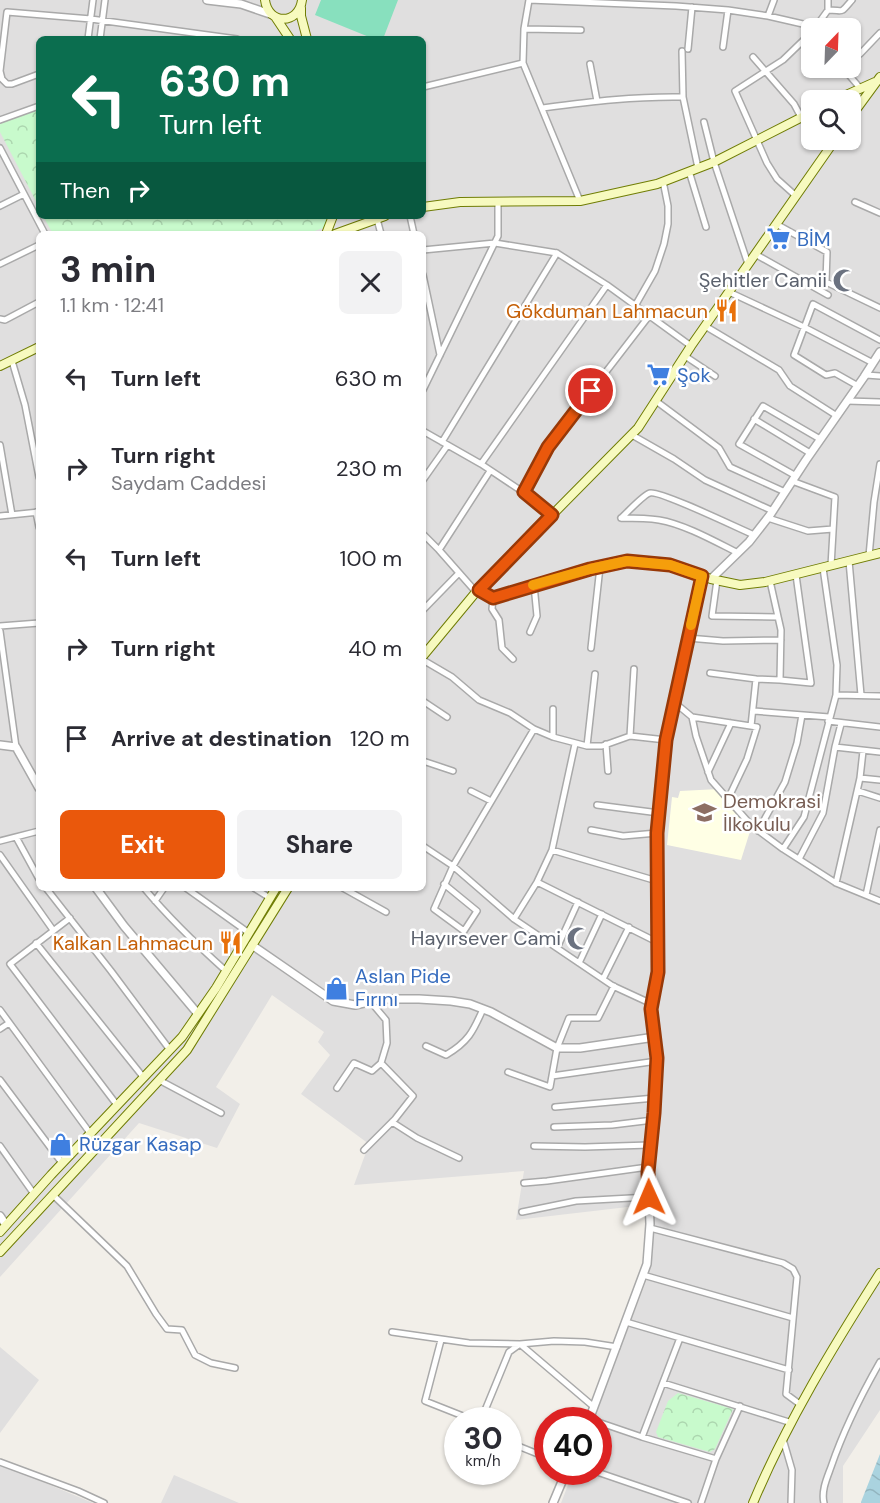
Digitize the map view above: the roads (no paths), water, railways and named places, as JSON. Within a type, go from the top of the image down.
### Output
[{"type":"main road","points":[[265,0],[267,9],[288,36]]},
{"type":"main road","points":[[273,16],[288,18],[297,13],[301,4]]},
{"type":"main road","points":[[301,4],[301,16],[306,36]]},
{"type":"main road","points":[[857,90],[878,79]]},
{"type":"main road","points":[[861,103],[878,79]]},
{"type":"main road","points":[[426,207],[460,202],[580,201],[663,181],[714,162],[801,117]]},
{"type":"main road","points":[[426,654],[477,591],[638,428],[684,356],[829,150]]},
{"type":"main road","points":[[342,231],[362,220]]},
{"type":"main road","points":[[0,366],[36,349]]},
{"type":"main road","points":[[477,591],[493,598],[627,561],[670,565],[714,580],[740,585],[770,581],[880,553]]},
{"type":"main road","points":[[0,1232],[182,1037],[274,891]]},
{"type":"main road","points":[[0,1252],[187,1050],[286,891]]},
{"type":"main road","points":[[753,1503],[801,1405],[880,1273]]},
{"type":"street","points":[[88,36],[93,0]]},
{"type":"street","points":[[100,36],[105,0]]},
{"type":"street","points":[[207,0],[241,4],[273,16]]},
{"type":"street","points":[[580,201],[523,63],[524,29],[529,0],[728,10],[768,16],[801,25]]},
{"type":"street","points":[[768,16],[774,0]]},
{"type":"street","points":[[822,18],[828,10],[828,0]]},
{"type":"street","points":[[828,10],[843,11],[852,0]]},
{"type":"street","points":[[692,7],[685,50],[683,98],[698,168]]},
{"type":"street","points":[[723,47],[728,10]]},
{"type":"street","points":[[36,75],[12,84],[7,84],[2,79],[0,71],[7,12],[102,21],[214,36]]},
{"type":"street","points":[[524,29],[581,30]]},
{"type":"street","points":[[861,53],[880,33]]},
{"type":"street","points":[[796,196],[777,179],[767,163],[735,91],[783,60],[801,42]]},
{"type":"street","points":[[753,57],[795,104],[801,117]]},
{"type":"street","points":[[426,86],[523,63]]},
{"type":"street","points":[[590,64],[597,101]]},
{"type":"street","points":[[852,78],[861,88]]},
{"type":"street","points":[[542,108],[653,96],[683,98]]},
{"type":"street","points":[[0,120],[36,107]]},
{"type":"street","points":[[704,122],[714,162],[748,264]]},
{"type":"street","points":[[0,148],[36,217]]},
{"type":"street","points":[[689,171],[706,227]]},
{"type":"street","points":[[635,306],[656,271],[664,244],[668,224],[668,206],[663,181]]},
{"type":"street","points":[[0,206],[24,194]]},
{"type":"street","points":[[426,383],[498,236],[498,201]]},
{"type":"street","points":[[855,202],[880,213]]},
{"type":"street","points":[[776,224],[827,252],[826,282],[880,308]]},
{"type":"street","points":[[426,250],[495,243],[557,253],[607,285],[691,346]]},
{"type":"street","points":[[0,264],[36,246]]},
{"type":"street","points":[[426,475],[557,253]]},
{"type":"street","points":[[755,254],[828,295]]},
{"type":"street","points":[[481,464],[607,285]]},
{"type":"street","points":[[426,289],[440,355]]},
{"type":"street","points":[[729,292],[873,363]]},
{"type":"street","points":[[0,319],[5,320],[36,304]]},
{"type":"street","points":[[858,386],[835,374],[826,375],[794,355],[813,304],[880,340]]},
{"type":"street","points":[[524,492],[548,447],[649,316]]},
{"type":"street","points":[[705,326],[779,370],[790,386],[837,416]]},
{"type":"street","points":[[778,617],[712,616],[714,580],[770,514],[880,352]]},
{"type":"street","points":[[684,356],[715,376]]},
{"type":"street","points":[[12,361],[25,405],[36,462]]},
{"type":"street","points":[[866,375],[880,375]]},
{"type":"street","points":[[656,401],[719,448],[730,467],[785,492]]},
{"type":"street","points":[[847,401],[880,402]]},
{"type":"street","points":[[783,849],[804,817],[836,695],[837,665],[827,567],[835,497],[794,478],[739,444],[763,406],[820,439]]},
{"type":"street","points":[[754,419],[810,453]]},
{"type":"street","points":[[426,433],[524,492],[552,515]]},
{"type":"street","points":[[632,435],[705,480],[770,514],[808,531],[833,529]]},
{"type":"street","points":[[0,445],[12,515]]},
{"type":"street","points":[[869,556],[880,464]]},
{"type":"street","points":[[439,550],[490,471]]},
{"type":"street","points":[[738,553],[708,538],[659,520],[621,518],[652,492],[671,498],[754,535]]},
{"type":"street","points":[[0,516],[36,512]]},
{"type":"street","points":[[426,537],[477,591]]},
{"type":"street","points":[[849,561],[861,695]]},
{"type":"street","points":[[591,648],[600,567]]},
{"type":"street","points":[[426,607],[459,573]]},
{"type":"street","points":[[710,673],[811,683],[796,574]]},
{"type":"street","points":[[520,1344],[594,1407],[647,1264],[650,1228],[648,1167],[657,1061],[651,1009],[658,972],[658,813],[666,740],[702,576]]},
{"type":"street","points":[[770,581],[781,630],[780,680]]},
{"type":"street","points":[[530,632],[537,616],[534,585]]},
{"type":"street","points":[[493,598],[492,609],[499,620],[502,648],[513,659]]},
{"type":"street","points":[[0,626],[36,623]]},
{"type":"street","points":[[0,631],[16,747],[36,783]]},
{"type":"street","points":[[688,638],[723,641],[781,640]]},
{"type":"street","points":[[426,660],[452,677],[479,700],[510,713],[534,729],[553,737],[587,746],[606,744],[630,736],[666,740]]},
{"type":"street","points":[[630,736],[634,669]]},
{"type":"street","points":[[587,746],[595,674]]},
{"type":"street","points":[[751,726],[756,679]]},
{"type":"street","points":[[836,695],[880,696]]},
{"type":"street","points":[[0,699],[9,698]]},
{"type":"street","points":[[674,702],[692,717],[757,727],[747,759],[728,799]]},
{"type":"street","points":[[426,703],[447,717]]},
{"type":"street","points":[[553,737],[554,710]]},
{"type":"street","points":[[754,711],[802,715],[829,719],[841,724],[880,728]]},
{"type":"street","points":[[758,831],[785,782],[797,743],[802,715]]},
{"type":"street","points":[[692,717],[711,780],[758,831],[836,883],[880,901]]},
{"type":"street","points":[[708,772],[731,723]]},
{"type":"street","points":[[799,859],[824,813],[841,724]]},
{"type":"street","points":[[444,884],[477,911],[464,931],[434,909],[444,884],[453,866],[534,729]]},
{"type":"street","points":[[514,919],[537,882],[552,850],[575,744]]},
{"type":"street","points":[[606,744],[608,771]]},
{"type":"street","points":[[0,745],[16,747]]},
{"type":"street","points":[[835,747],[880,751]]},
{"type":"street","points":[[836,883],[858,791],[863,751]]},
{"type":"street","points":[[426,761],[453,771]]},
{"type":"street","points":[[860,778],[880,780]]},
{"type":"street","points":[[471,791],[491,801]]},
{"type":"street","points":[[858,791],[880,798]]},
{"type":"street","points":[[597,805],[658,813]]},
{"type":"street","points":[[591,830],[623,836],[657,833]]},
{"type":"street","points":[[866,895],[880,830]]},
{"type":"street","points":[[0,842],[36,832]]},
{"type":"street","points":[[16,837],[36,874]]},
{"type":"street","points":[[426,848],[453,866],[514,919],[614,987],[652,1004]]},
{"type":"street","points":[[552,850],[657,881]]},
{"type":"street","points":[[0,855],[53,930]]},
{"type":"street","points":[[537,882],[657,942]]},
{"type":"street","points":[[48,891],[170,1050]]},
{"type":"street","points":[[98,891],[124,926],[198,1014]]},
{"type":"street","points":[[146,891],[199,946],[226,970]]},
{"type":"street","points":[[155,902],[162,891]]},
{"type":"street","points":[[190,891],[249,933]]},
{"type":"street","points":[[259,891],[270,898]]},
{"type":"street","points":[[349,891],[386,912]]},
{"type":"street","points":[[557,948],[578,902]]},
{"type":"street","points":[[579,963],[602,914]]},
{"type":"street","points":[[70,918],[10,963],[117,1105]]},
{"type":"street","points":[[603,979],[628,927]]},
{"type":"street","points":[[36,943],[144,1078]]},
{"type":"street","points":[[252,945],[333,1001],[355,1005],[382,999],[451,1001],[470,1004],[557,1048],[580,1048],[655,1037]]},
{"type":"street","points":[[508,1072],[550,1087],[557,1048],[569,1017],[598,1018],[614,987]]},
{"type":"street","points":[[337,1088],[354,1063],[372,1071],[381,1063],[387,1043],[386,1020],[370,1001]]},
{"type":"street","points":[[426,1046],[446,1055],[461,1046],[475,1027],[483,1009]]},
{"type":"street","points":[[0,1010],[90,1133]]},
{"type":"street","points":[[0,1029],[9,1023]]},
{"type":"street","points":[[552,1076],[657,1061]]},
{"type":"street","points":[[364,1150],[392,1122],[413,1096],[381,1063]]},
{"type":"street","points":[[0,1080],[62,1163]]},
{"type":"street","points":[[159,1080],[221,1113]]},
{"type":"street","points":[[555,1107],[655,1098]]},
{"type":"street","points":[[554,1127],[612,1125],[653,1120]]},
{"type":"street","points":[[392,1122],[417,1138],[459,1158]]},
{"type":"street","points":[[534,1146],[650,1145]]},
{"type":"street","points":[[0,1146],[34,1194]]},
{"type":"street","points":[[524,1183],[648,1167]]},
{"type":"street","points":[[53,1195],[126,1266],[166,1329],[182,1330],[195,1355],[211,1363],[235,1368]]},
{"type":"street","points":[[522,1212],[576,1201],[649,1197]]},
{"type":"street","points":[[0,1216],[6,1225]]},
{"type":"street","points":[[650,1228],[783,1263],[793,1269],[796,1277],[786,1394],[801,1405]]},
{"type":"street","points":[[643,1275],[793,1318]]},
{"type":"street","points":[[626,1322],[789,1370]]},
{"type":"street","points":[[392,1332],[469,1343],[520,1344],[554,1341],[585,1342],[617,1347]]},
{"type":"street","points":[[642,1437],[680,1338]]},
{"type":"street","points":[[441,1340],[425,1401],[444,1409]]},
{"type":"street","points":[[486,1407],[509,1352],[520,1344]]},
{"type":"street","points":[[824,1503],[822,1498],[826,1480],[839,1442],[880,1362]]},
{"type":"street","points":[[663,1383],[792,1423]]},
{"type":"street","points":[[701,1503],[716,1459],[740,1406]]},
{"type":"street","points":[[612,1427],[716,1459]]},
{"type":"street","points":[[783,1439],[792,1470],[791,1503]]},
{"type":"street","points":[[0,1462],[78,1491],[103,1503]]},
{"type":"street","points":[[612,1477],[688,1503]]},
{"type":"street","points":[[554,1503],[561,1485]]},
{"type":"water","points":[[880,1454],[880,1503],[861,1503],[861,1502]]},
{"type":"place","name":"BİM","points":[[779,239]]},
{"type":"place","name":"Şehitler Camii","points":[[845,280]]},
{"type":"place","name":"Gökduman Lahmacun","points":[[726,311]]},
{"type":"place","name":"Şok","points":[[659,375]]},
{"type":"place","name":"Demokrasi İlkokulu","points":[[705,812]]},
{"type":"place","name":"Hayırsever Cami","points":[[579,938]]},
{"type":"place","name":"Kalkan Lahmacun","points":[[231,943]]},
{"type":"place","name":"Aslan Pide Fırını","points":[[337,988]]},
{"type":"place","name":"Rüzgar Kasap","points":[[61,1144]]}]
